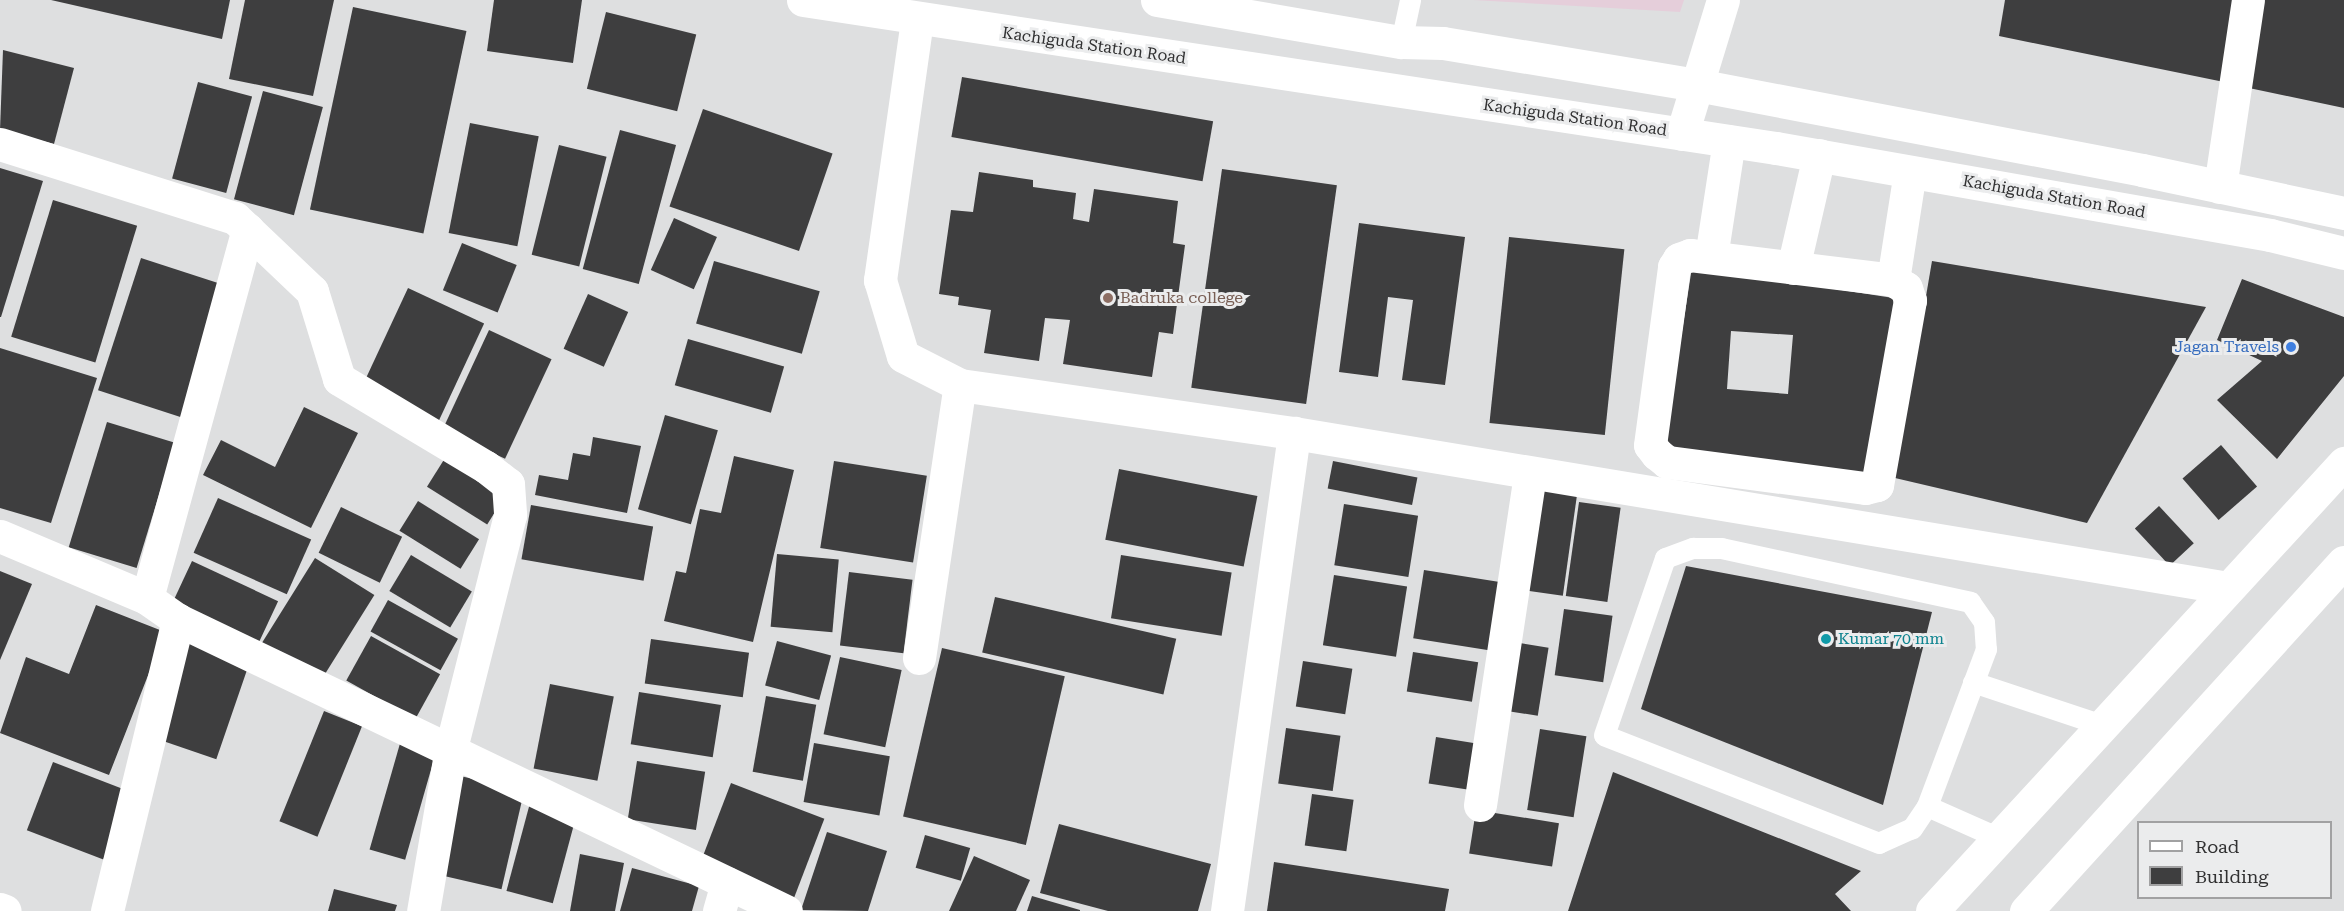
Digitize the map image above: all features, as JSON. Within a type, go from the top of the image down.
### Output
[{"type":"street","name":"Kachiguda Station Road","points":[[803,0],[917,20],[1729,141],[2270,235],[2344,253]]},
{"type":"street","points":[[1157,0],[1401,42],[1443,43],[1697,85],[2344,213]]},
{"type":"street","points":[[1682,134],[1723,0]]},
{"type":"street","points":[[2220,187],[2248,0]]},
{"type":"street","points":[[917,20],[880,280],[903,356],[960,385],[1294,433],[2228,588]]},
{"type":"street","points":[[1711,257],[1729,141]]},
{"type":"street","points":[[0,144],[235,218],[312,291],[339,379],[486,466],[508,484],[510,515],[451,748],[423,911]]},
{"type":"street","points":[[1793,268],[1819,156]]},
{"type":"street","points":[[1893,280],[1910,172]]},
{"type":"street","points":[[147,598],[248,230]]},
{"type":"street","points":[[1690,255],[1711,257],[1893,280],[1906,288],[1910,300],[1877,485],[1865,488],[1667,462],[1650,445],[1674,267],[1679,259],[1690,255]]},
{"type":"street","points":[[919,658],[960,385]]},
{"type":"street","points":[[1227,911],[1294,433]]},
{"type":"street","points":[[1932,911],[2344,463]]},
{"type":"street","points":[[1480,805],[1530,473]]},
{"type":"street","points":[[0,536],[147,598],[178,620],[451,748],[723,897],[786,911]]},
{"type":"street","points":[[2026,911],[2344,562]]},
{"type":"street","points":[[107,911],[178,620]]},
{"type":"street","points":[[0,909],[5,911]]},
{"type":"lane","points":[[1401,42],[1410,0]]},
{"type":"lane","points":[[1693,548],[1721,548],[1970,602],[1984,622],[1986,649],[1973,682],[1927,806],[1912,828],[1879,843],[1604,735],[1665,558],[1693,548]]},
{"type":"lane","points":[[1973,682],[2102,725]]},
{"type":"lane","points":[[1927,806],[1999,838]]},
{"type":"shaded area","points":[[1473,0],[1684,0],[1680,12]]},
{"type":"building","points":[[51,0],[230,0],[222,39]]},
{"type":"building","points":[[245,0],[334,0],[313,96],[229,79]]},
{"type":"building","points":[[494,0],[582,0],[573,63],[487,51]]},
{"type":"building","points":[[2005,0],[2235,0],[2224,82],[1999,36]]},
{"type":"building","points":[[2262,0],[2344,0],[2344,108],[2249,88]]},
{"type":"building","points":[[353,7],[466,31],[423,234],[310,209]]},
{"type":"building","points":[[606,12],[696,34],[677,111],[587,89]]},
{"type":"building","points":[[3,50],[74,68],[54,144],[0,130]]},
{"type":"building","points":[[962,77],[1213,121],[1203,181],[951,137]]},
{"type":"building","points":[[198,82],[252,96],[226,193],[172,179]]},
{"type":"building","points":[[263,91],[323,107],[294,215],[234,199]]},
{"type":"building","points":[[703,109],[833,154],[799,251],[669,206]]},
{"type":"building","points":[[470,123],[539,136],[517,246],[449,233]]},
{"type":"building","points":[[620,130],[676,145],[639,284],[583,269]]},
{"type":"building","points":[[559,145],[607,157],[579,266],[532,255]]},
{"type":"building","points":[[0,168],[43,181],[1,317],[0,317]]},
{"type":"building","points":[[1222,169],[1337,185],[1306,404],[1191,388]]},
{"type":"building","points":[[979,172],[1033,180],[1033,187],[1076,193],[1073,219],[1089,222],[1094,189],[1178,201],[1173,243],[1185,245],[1173,334],[1159,332],[1152,377],[1063,364],[1070,320],[1045,318],[1039,361],[984,353],[991,310],[958,305],[959,297],[939,294],[951,210],[973,212]]},
{"type":"building","points":[[53,200],[137,226],[95,362],[11,337]]},
{"type":"building","points":[[674,218],[717,237],[694,289],[651,270]]},
{"type":"building","points":[[1359,223],[1465,237],[1445,385],[1402,380],[1413,300],[1388,297],[1378,377],[1339,372]]},
{"type":"building","points":[[1509,237],[1624,249],[1605,435],[1489,423]]},
{"type":"building","points":[[462,243],[517,265],[498,312],[443,290]]},
{"type":"building","points":[[141,258],[226,286],[183,418],[98,390]]},
{"type":"building","points":[[714,261],[820,291],[802,354],[696,323]]},
{"type":"building","points":[[1932,261],[2206,307],[2087,523],[1895,478]]},
{"type":"building","points":[[1692,267],[1900,299],[1873,480],[1664,448]],"holes":[[[1731,331],[1793,335],[1788,394],[1727,389]]]},
{"type":"building","points":[[2242,279],[2344,317],[2344,376],[2277,459],[2217,400],[2262,361],[2217,340]]},
{"type":"building","points":[[408,288],[484,323],[436,426],[360,390]]},
{"type":"building","points":[[588,294],[628,312],[604,367],[564,349]]},
{"type":"building","points":[[489,330],[552,359],[505,459],[443,430]]},
{"type":"building","points":[[688,339],[784,367],[771,413],[675,385]]},
{"type":"building","points":[[0,348],[97,378],[51,523],[0,508]]},
{"type":"building","points":[[304,407],[358,433],[311,528],[203,475],[221,440],[275,467]]},
{"type":"building","points":[[665,415],[718,430],[691,524],[638,509]]},
{"type":"building","points":[[107,422],[175,443],[137,568],[69,547]]},
{"type":"building","points":[[593,437],[641,446],[627,513],[535,495],[539,475],[568,480],[573,453],[590,456]]},
{"type":"building","points":[[2221,445],[2257,487],[2219,520],[2183,478]]},
{"type":"building","points":[[734,456],[794,470],[753,642],[664,621],[676,571],[686,573],[700,509],[721,513]]},
{"type":"building","points":[[445,458],[505,496],[487,524],[427,487]]},
{"type":"building","points":[[834,461],[927,476],[913,563],[820,548]]},
{"type":"building","points":[[1333,461],[1417,477],[1412,505],[1328,488]]},
{"type":"building","points":[[1119,469],[1257,496],[1244,567],[1105,540]]},
{"type":"building","points":[[1537,485],[1578,491],[1563,596],[1522,590]]},
{"type":"building","points":[[218,498],[311,539],[287,594],[194,553]]},
{"type":"building","points":[[418,501],[479,539],[461,569],[399,531]]},
{"type":"building","points":[[1579,502],[1621,508],[1607,602],[1566,596]]},
{"type":"building","points":[[1344,504],[1418,516],[1408,577],[1334,565]]},
{"type":"building","points":[[531,505],[653,527],[644,581],[521,559]]},
{"type":"building","points":[[2159,506],[2194,543],[2170,566],[2135,529]]},
{"type":"building","points":[[341,507],[402,537],[380,583],[319,553]]},
{"type":"building","points":[[777,554],[839,559],[832,632],[771,627]]},
{"type":"building","points":[[411,555],[472,592],[450,628],[389,591]]},
{"type":"building","points":[[1121,555],[1232,573],[1222,636],[1111,618]]},
{"type":"building","points":[[315,558],[374,595],[320,682],[261,645]]},
{"type":"building","points":[[192,561],[278,601],[257,646],[171,606]]},
{"type":"building","points":[[1686,566],[1932,612],[1883,805],[1641,709]]},
{"type":"building","points":[[1424,570],[1506,583],[1495,651],[1413,638]]},
{"type":"building","points":[[0,571],[32,584],[0,660]]},
{"type":"building","points":[[849,572],[913,580],[904,653],[840,645]]},
{"type":"building","points":[[1334,575],[1407,587],[1396,657],[1323,645]]},
{"type":"building","points":[[995,597],[1176,639],[1163,694],[982,653]]},
{"type":"building","points":[[388,600],[458,639],[441,670],[371,631]]},
{"type":"building","points":[[96,605],[165,632],[109,775],[0,733],[26,657],[69,674]]},
{"type":"building","points":[[1564,609],[1613,616],[1603,682],[1555,675]]},
{"type":"building","points":[[184,635],[251,658],[216,759],[149,736]]},
{"type":"building","points":[[371,636],[440,674],[415,719],[346,681]]},
{"type":"building","points":[[651,639],[749,653],[743,697],[645,684]]},
{"type":"building","points":[[777,641],[831,655],[819,700],[765,685]]},
{"type":"building","points":[[1513,642],[1549,648],[1538,716],[1502,710]]},
{"type":"building","points":[[942,648],[1065,676],[1026,845],[903,817]]},
{"type":"building","points":[[1413,652],[1478,662],[1472,702],[1407,692]]},
{"type":"building","points":[[840,657],[902,670],[885,747],[824,734]]},
{"type":"building","points":[[1303,661],[1352,669],[1345,714],[1296,706]]},
{"type":"building","points":[[550,684],[614,696],[597,781],[534,768]]},
{"type":"building","points":[[639,692],[721,705],[713,757],[631,744]]},
{"type":"building","points":[[766,696],[816,705],[803,781],[753,772]]},
{"type":"building","points":[[324,711],[362,726],[317,837],[279,821]]},
{"type":"building","points":[[1286,728],[1340,736],[1333,791],[1278,783]]},
{"type":"building","points":[[1540,729],[1586,736],[1574,817],[1527,810]]},
{"type":"building","points":[[1436,737],[1484,745],[1477,791],[1429,783]]},
{"type":"building","points":[[401,740],[437,750],[405,860],[370,850]]},
{"type":"building","points":[[814,743],[890,756],[879,815],[804,802]]},
{"type":"building","points":[[637,761],[705,772],[696,830],[628,819]]},
{"type":"building","points":[[53,762],[130,791],[103,860],[27,830]]},
{"type":"building","points":[[1613,772],[1861,871],[1835,894],[1851,911],[1568,911]]},
{"type":"building","points":[[456,775],[524,791],[501,889],[433,873]]},
{"type":"building","points":[[731,783],[824,819],[792,902],[699,866]]},
{"type":"building","points":[[1312,794],[1354,800],[1346,851],[1305,845]]},
{"type":"building","points":[[530,803],[576,815],[553,903],[506,891]]},
{"type":"building","points":[[1476,810],[1559,823],[1552,867],[1469,853]]},
{"type":"building","points":[[1059,824],[1211,864],[1198,911],[1108,911],[1040,893]]},
{"type":"building","points":[[827,832],[887,851],[868,911],[801,910]]},
{"type":"building","points":[[925,835],[970,848],[961,881],[916,868]]},
{"type":"building","points":[[580,854],[624,863],[615,911],[570,911]]},
{"type":"building","points":[[974,856],[1030,880],[1016,911],[949,911]]},
{"type":"building","points":[[1274,862],[1449,889],[1445,911],[1267,911]]},
{"type":"building","points":[[632,868],[699,886],[692,911],[620,911]]},
{"type":"building","points":[[334,889],[397,905],[395,911],[328,911]]},
{"type":"building","points":[[1032,896],[1080,910],[1080,911],[1027,911]]},
{"type":"place","name":"Badruka college","points":[[1108,298]]},
{"type":"place","name":"Jagan Travels","points":[[2291,347]]},
{"type":"place","name":"Kumar 70 mm","points":[[1826,639]]}]
